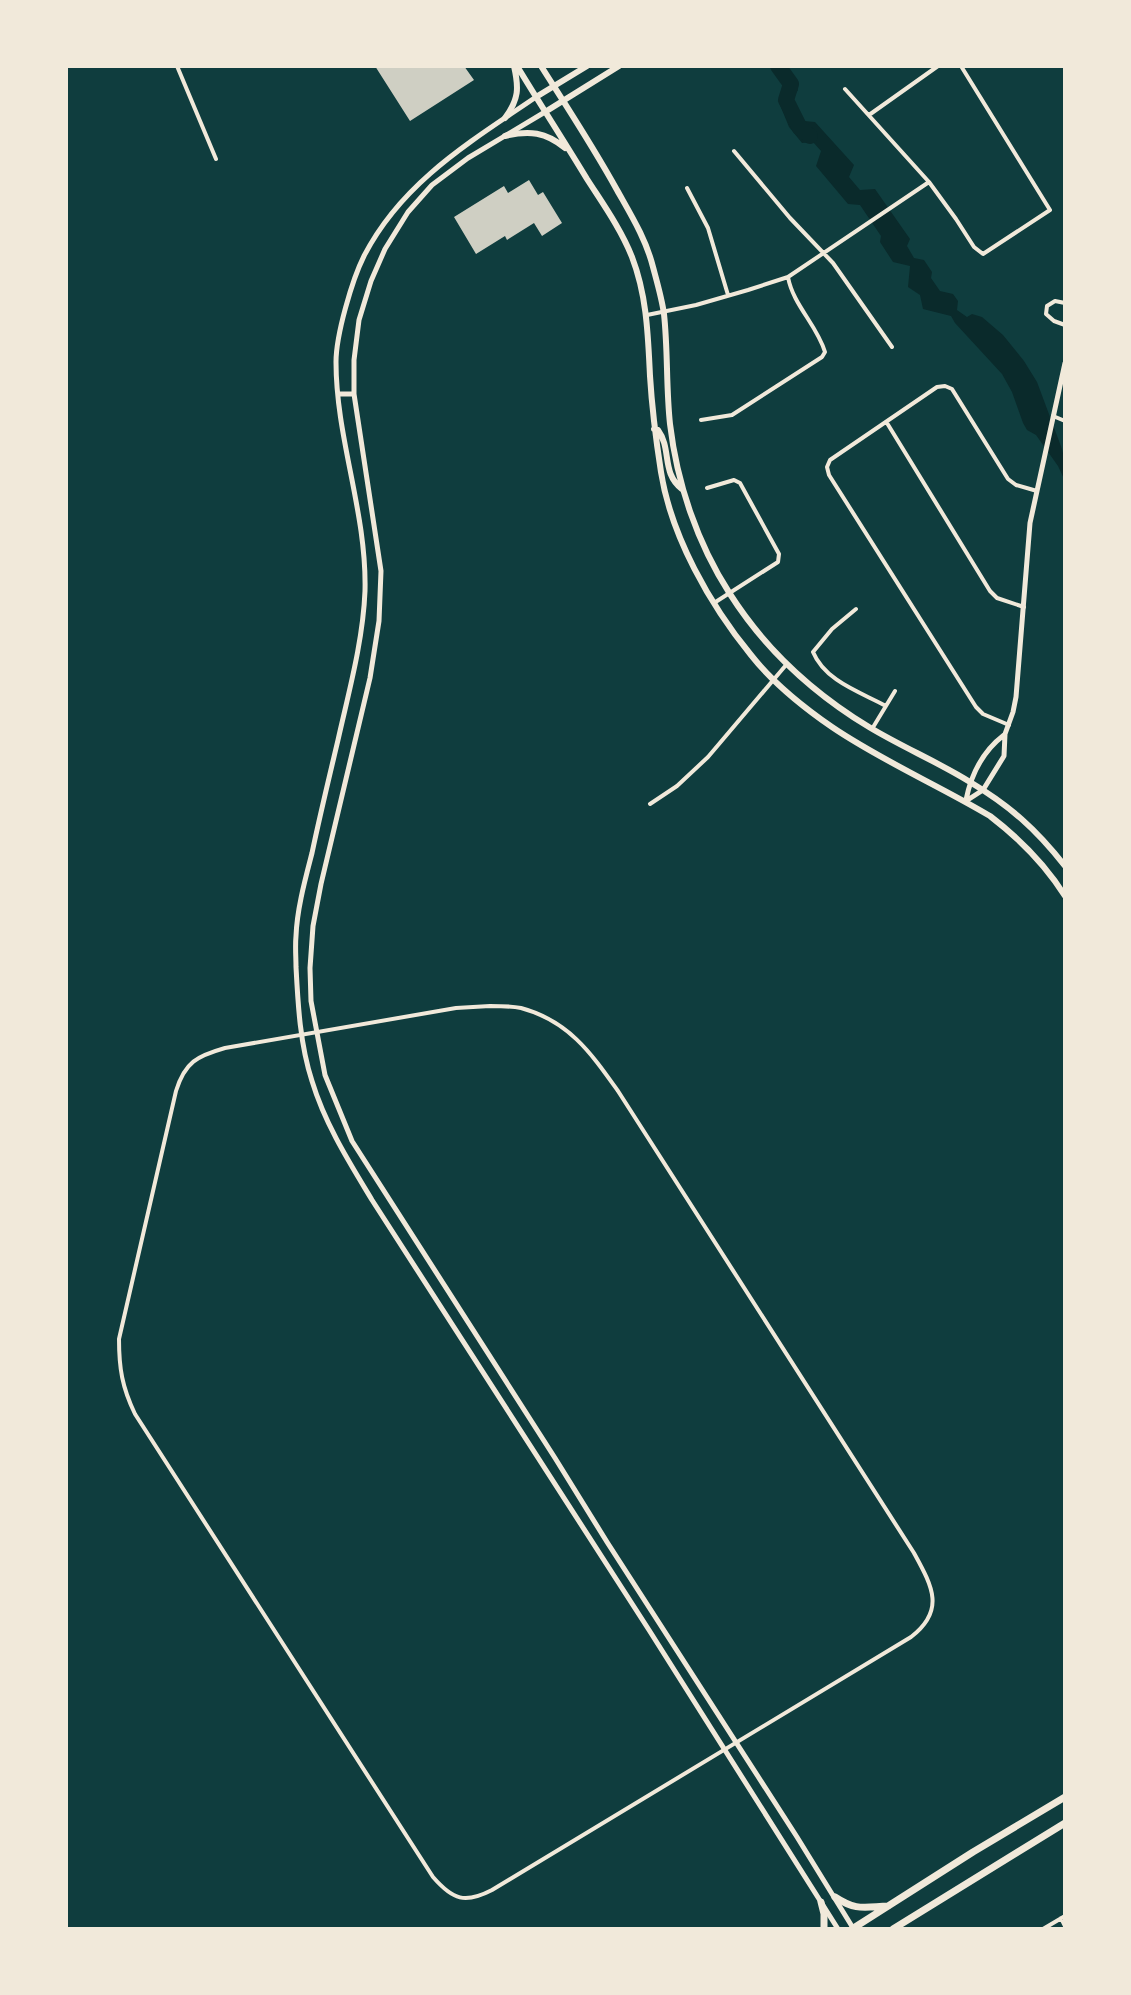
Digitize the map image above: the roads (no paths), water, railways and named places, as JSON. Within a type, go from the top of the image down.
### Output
[{"type":"main road","points":[[516,66],[622,234],[632,257],[647,315],[654,429],[662,480],[668,505],[694,568],[714,603],[751,655],[774,679],[833,727],[966,801],[1013,833],[1035,855],[1065,896]]},
{"type":"main road","points":[[505,118],[516,99],[516,66]]},
{"type":"main road","points":[[541,66],[603,165],[639,230],[653,265],[664,313],[670,423],[682,489],[700,537],[729,593],[786,665],[830,701],[872,729],[983,790],[1022,818],[1065,866]]},
{"type":"main road","points":[[536,97],[587,66]]},
{"type":"main road","points":[[545,112],[619,66]]},
{"type":"main road","points":[[505,136],[538,133],[558,142],[571,154]]},
{"type":"main road","points":[[654,429],[663,438],[671,478],[682,489]]},
{"type":"main road","points":[[853,1929],[1065,1797]]},
{"type":"main road","points":[[894,1929],[1065,1823]]},
{"type":"main road","points":[[835,1897],[846,1905],[856,1907],[890,1906]]},
{"type":"main road","points":[[821,1902],[824,1929]]},
{"type":"street","points":[[177,66],[216,159]]},
{"type":"street","points":[[869,115],[938,66]]},
{"type":"street","points":[[845,89],[929,182],[974,247],[983,254],[1050,210],[961,66]]},
{"type":"street","points":[[536,97],[456,151],[429,173],[392,213],[364,256],[343,319],[336,358],[338,394],[365,570],[364,614],[296,936],[301,1034],[312,1081],[333,1135],[838,1929]]},
{"type":"street","points":[[545,112],[468,158],[432,185],[403,220],[385,249],[359,320],[354,394],[381,571],[379,621],[370,678],[328,847],[313,926],[310,968],[316,1031],[325,1075],[352,1141],[853,1929]]},
{"type":"street","points":[[734,151],[833,263],[892,347]]},
{"type":"street","points":[[647,315],[664,313],[788,277],[929,182]]},
{"type":"street","points":[[687,188],[708,228],[728,295]]},
{"type":"street","points":[[392,213],[403,220]]},
{"type":"street","points":[[701,420],[732,415],[822,357],[825,352],[823,344],[798,302],[788,277]]},
{"type":"street","points":[[1065,303],[1055,301],[1047,306],[1046,314],[1065,325]]},
{"type":"street","points":[[966,801],[983,790],[1004,756],[1005,734],[1016,697],[1030,523],[1065,363]]},
{"type":"street","points":[[1009,725],[983,714],[976,707],[829,475],[827,467],[830,460],[937,387],[945,386],[952,389],[1008,479],[1016,485],[1037,491]]},
{"type":"street","points":[[338,394],[354,394]]},
{"type":"street","points":[[1058,399],[1065,401]]},
{"type":"street","points":[[1053,416],[1065,421]]},
{"type":"street","points":[[887,423],[990,591],[997,598],[1024,607]]},
{"type":"street","points":[[707,488],[734,480],[740,483],[779,554],[778,562],[714,603]]},
{"type":"street","points":[[856,609],[832,629],[813,652],[819,664],[833,678],[886,706]]},
{"type":"street","points":[[650,804],[677,786],[708,757],[786,665]]},
{"type":"street","points":[[872,729],[895,691]]},
{"type":"street","points":[[966,801],[970,781],[991,745],[1005,734]]},
{"type":"street","points":[[456,1008],[518,1008],[553,1021],[590,1051],[914,1553],[929,1581],[933,1596],[931,1616],[913,1636],[492,1890],[470,1899],[451,1894],[433,1877],[135,1414],[122,1383],[119,1339],[181,1074],[208,1052],[316,1031],[456,1008]]},
{"type":"street","points":[[383,1217],[395,1209]]},
{"type":"street","points":[[433,1295],[441,1282]]},
{"type":"street","points":[[1043,1929],[1063,1917],[1065,1926]]},
{"type":"water","points":[[774,66],[784,66],[798,90],[786,112],[794,120],[815,122],[854,165],[849,177],[860,190],[875,189],[910,239],[907,246],[914,258],[924,260],[940,291],[953,294],[958,301],[957,310],[967,317],[972,314],[982,317],[1003,335],[1024,361],[1037,382],[1062,449],[1065,481],[1036,435],[1027,430],[1002,374],[951,316],[923,309],[920,295],[908,287],[910,266],[893,262],[880,242],[881,236],[860,205],[848,204],[816,166],[821,151],[813,142],[802,143],[789,127],[778,100],[786,96],[786,87]]},
{"type":"waterway","points":[[778,66],[791,84],[786,100],[800,128],[810,136]]}]
